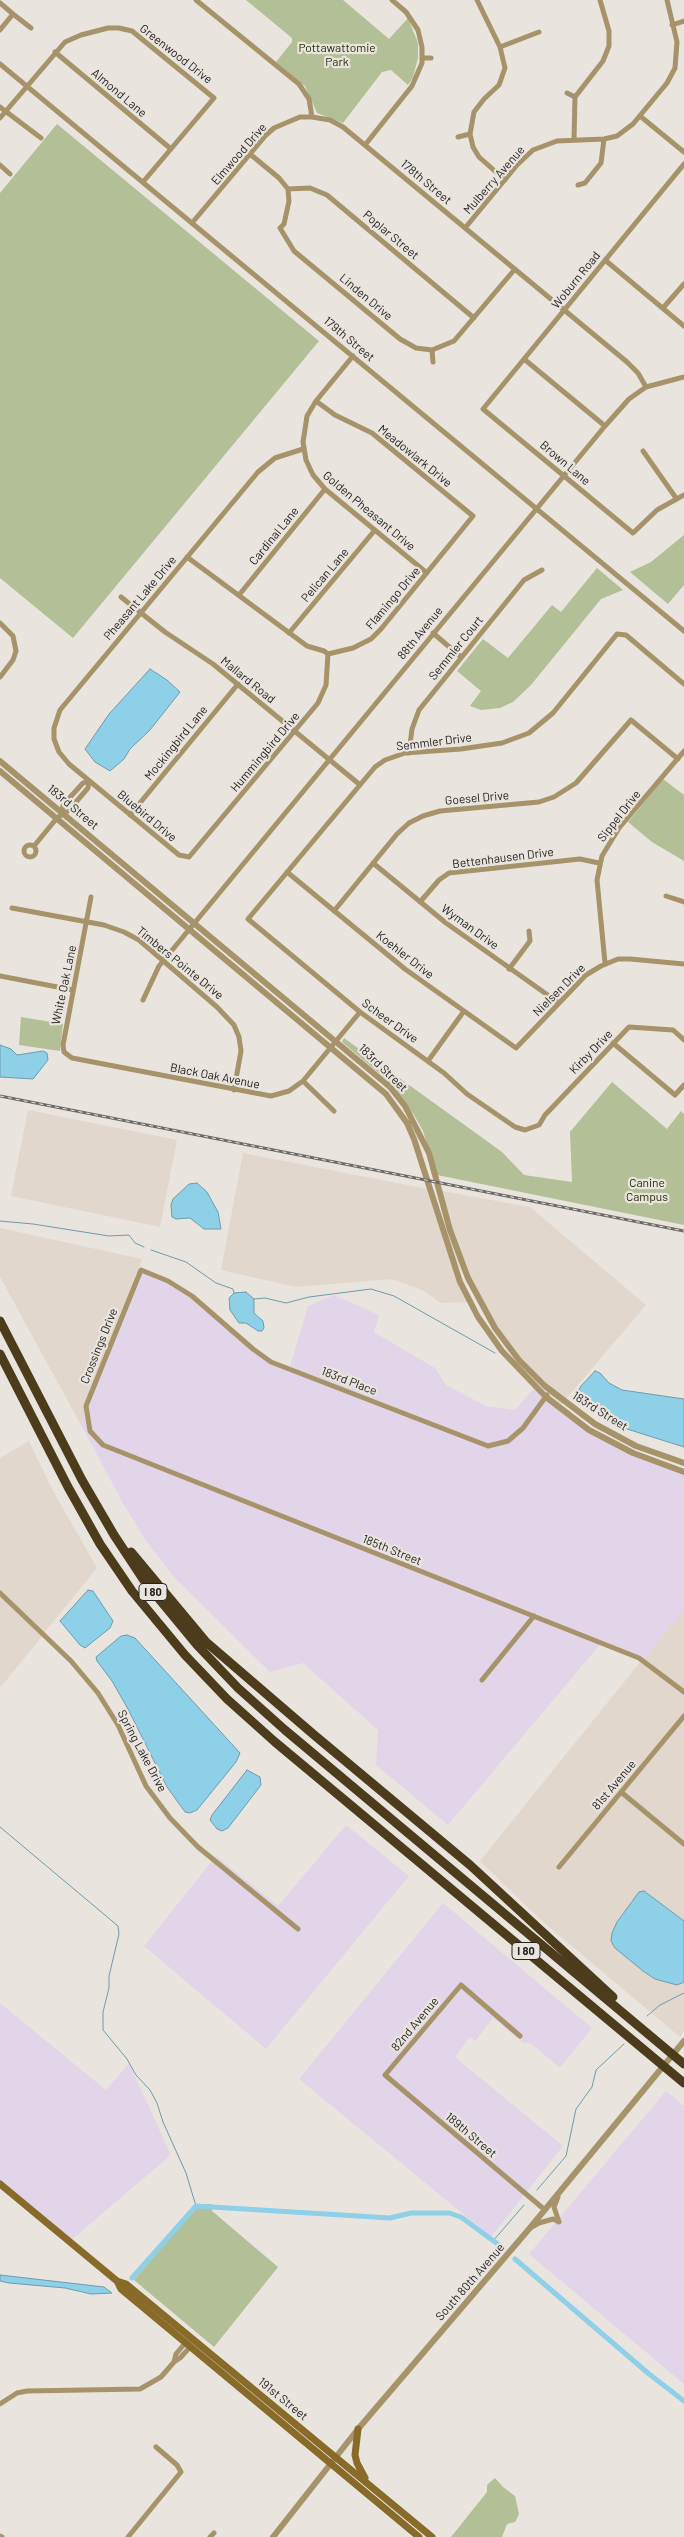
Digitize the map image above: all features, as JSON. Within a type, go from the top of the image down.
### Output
[{"type":"highway","name":"I 80","points":[[0,1321],[99,1509],[145,1582],[197,1645],[238,1688],[285,1730],[684,2064]]},
{"type":"highway","name":"I 80","points":[[0,1354],[68,1487],[100,1544],[132,1591],[185,1655],[227,1699],[275,1742],[684,2083]]},
{"type":"highway","points":[[99,1509],[151,1577],[206,1642],[470,1865],[570,1960],[624,2006],[655,2040]]},
{"type":"main road","name":"191st Street","points":[[0,2184],[117,2281],[121,2288],[419,2537]]},
{"type":"main road","name":"191st Street","points":[[117,2281],[126,2284],[432,2537]]},
{"type":"main road","points":[[358,2429],[357,2464],[371,2486]]},
{"type":"street","points":[[196,0],[204,2],[299,84],[309,99],[312,117]]},
{"type":"street","points":[[365,145],[412,86],[421,68],[422,58],[418,30],[406,12],[392,0]]},
{"type":"street","points":[[477,0],[504,59],[503,77],[496,89],[477,108],[471,121],[470,134],[473,147],[482,160],[505,180]]},
{"type":"street","points":[[574,140],[575,97],[603,61],[608,50],[609,35],[600,0]]},
{"type":"street","name":"Mulberry Avenue","points":[[465,228],[505,180],[534,150],[557,141],[604,139],[624,131],[640,116],[667,83],[675,68],[677,50],[667,0]]},
{"type":"street","points":[[0,3],[31,28]]},
{"type":"street","points":[[0,30],[13,14]]},
{"type":"street","points":[[672,24],[684,21]]},
{"type":"street","name":"Greenwood Drive","points":[[0,118],[54,52],[65,42],[81,35],[108,28],[124,28],[141,37],[214,98],[171,149]]},
{"type":"street","points":[[500,47],[539,32]]},
{"type":"street","name":"Almond Lane","points":[[54,52],[171,149]]},
{"type":"street","points":[[422,58],[431,58]]},
{"type":"street","name":"179th Street","points":[[0,64],[684,631]]},
{"type":"street","points":[[567,93],[575,97]]},
{"type":"street","points":[[0,107],[41,138]]},
{"type":"street","points":[[640,116],[684,152]]},
{"type":"street","name":"178th Street","points":[[312,117],[325,119],[343,127],[633,367],[646,387]]},
{"type":"street","name":"Elmwood Drive","points":[[192,223],[266,135],[280,124],[293,119],[312,117]]},
{"type":"street","points":[[458,137],[470,134]]},
{"type":"street","points":[[578,185],[585,183],[600,163],[604,139]]},
{"type":"street","points":[[143,182],[171,149]]},
{"type":"street","points":[[250,154],[279,178],[288,189]]},
{"type":"street","name":"Woburn Road","points":[[483,409],[684,164]]},
{"type":"street","points":[[0,165],[10,174]]},
{"type":"street","name":"Poplar Street","points":[[288,189],[310,188],[327,195],[474,318]]},
{"type":"street","name":"Linden Drive","points":[[288,189],[289,201],[284,224],[280,228],[294,251],[405,342],[420,349],[432,350]]},
{"type":"street","points":[[606,260],[684,326]]},
{"type":"street","points":[[432,362],[432,350],[454,341],[515,269]]},
{"type":"street","points":[[663,308],[684,284]]},
{"type":"street","name":"Golden Pheasant Drive","points":[[353,356],[316,401],[304,426],[303,449],[313,475],[325,489],[427,573]]},
{"type":"street","points":[[524,359],[605,426]]},
{"type":"street","name":"88th Avenue","points":[[143,1000],[153,974],[163,961],[536,507],[605,426],[629,399],[646,387],[684,377]]},
{"type":"street","name":"Meadowlark Drive","points":[[316,401],[335,415],[374,435],[473,516]]},
{"type":"street","name":"Brown Lane","points":[[483,409],[633,533],[657,510],[676,498]]},
{"type":"street","name":"Pheasant Lake Drive","points":[[89,781],[69,764],[59,752],[54,739],[56,719],[140,612],[263,467],[280,456],[303,449]]},
{"type":"street","points":[[643,451],[676,498],[684,495]]},
{"type":"street","name":"Cardinal Lane","points":[[240,595],[325,489]]},
{"type":"street","name":"Flamingo Drive","points":[[328,654],[353,648],[371,639],[473,516]]},
{"type":"street","name":"Pelican Lane","points":[[289,633],[375,530]]},
{"type":"street","points":[[187,557],[307,646],[324,650],[328,654]]},
{"type":"street","name":"Semmler Court","points":[[409,753],[412,729],[419,710],[524,580],[542,570]]},
{"type":"street","name":"Mallard Road","points":[[121,596],[238,684],[359,784]]},
{"type":"street","points":[[0,623],[11,633],[16,647],[13,660],[0,677]]},
{"type":"street","points":[[433,633],[461,657]]},
{"type":"street","name":"Semmler Drive","points":[[248,919],[359,784],[385,760],[409,753],[502,743],[529,733],[553,713],[614,636],[620,633],[626,635],[684,684]]},
{"type":"street","name":"Hummingbird Drive","points":[[194,852],[318,703],[324,692],[328,675],[328,654]]},
{"type":"street","name":"Mockingbird Lane","points":[[130,815],[238,684]]},
{"type":"street","name":"Goesel Drive","points":[[334,911],[402,829],[422,816],[440,811],[538,802],[562,794],[580,779],[631,720],[678,759]]},
{"type":"street","name":"Sippel Drive","points":[[605,963],[597,886],[599,863],[607,845],[619,828],[684,751]]},
{"type":"street","name":"183rd Street","points":[[0,761],[382,1078],[406,1106],[429,1153],[460,1259],[477,1298],[495,1328],[519,1360],[551,1391],[578,1412],[611,1433],[658,1455],[684,1463]]},
{"type":"street","name":"183rd Street","points":[[0,771],[190,928],[386,1094],[407,1123],[422,1160],[451,1258],[466,1295],[478,1317],[502,1351],[546,1397],[588,1430],[633,1454],[684,1472]]},
{"type":"street","points":[[34,846],[56,818],[62,812],[69,810],[88,788],[89,781]]},
{"type":"street","name":"Bluebird Drive","points":[[89,781],[180,856],[189,857],[194,852]]},
{"type":"street","name":"Bettenhausen Drive","points":[[420,902],[439,880],[449,873],[580,860],[599,863]]},
{"type":"street","name":"Wyman Drive","points":[[373,863],[420,902],[509,969],[559,1003]]},
{"type":"street","name":"Koehler Drive","points":[[287,872],[405,969],[516,1048]]},
{"type":"street","points":[[666,896],[684,902]]},
{"type":"street","name":"White Oak Lane","points":[[64,1052],[62,1045],[88,921],[91,897]]},
{"type":"street","name":"Timbers Pointe Drive","points":[[12,908],[88,921],[115,928],[131,935],[163,961],[218,1007],[234,1025],[239,1037],[241,1051],[234,1090]]},
{"type":"street","name":"Scheer Drive","points":[[248,919],[360,1012],[428,1061],[466,1094],[515,1127],[525,1130]]},
{"type":"street","points":[[509,969],[530,941],[529,931]]},
{"type":"street","name":"Nielsen Drive","points":[[516,1048],[586,975],[605,963],[630,958],[684,964]]},
{"type":"street","points":[[0,976],[73,990]]},
{"type":"street","points":[[428,1061],[464,1011]]},
{"type":"street","name":"Black Oak Avenue","points":[[64,1052],[76,1060],[271,1096],[289,1091],[303,1081],[360,1012]]},
{"type":"street","name":"Kirby Drive","points":[[525,1130],[539,1125],[545,1115],[629,1027],[637,1026],[673,1030],[684,1040]]},
{"type":"street","points":[[613,1043],[675,1095],[684,1085]]},
{"type":"street","points":[[303,1081],[334,1111]]},
{"type":"street","name":"183rd Place","points":[[140,1270],[168,1281],[192,1296],[253,1349],[271,1362],[488,1446],[508,1441],[523,1428],[551,1391]]},
{"type":"street","name":"Crossings Drive","points":[[90,1431],[86,1406],[140,1270]]},
{"type":"street","name":"185th Street","points":[[90,1431],[103,1445],[643,1659],[684,1692]]},
{"type":"street","name":"Spring Lake Drive","points":[[0,1593],[71,1661],[94,1688],[118,1725],[146,1786],[170,1818],[198,1846],[298,1929]]},
{"type":"street","points":[[482,1680],[534,1616]]},
{"type":"street","name":"81st Avenue","points":[[559,1867],[684,1716]]},
{"type":"street","points":[[620,1792],[684,1844]]},
{"type":"street","name":"82nd Avenue","points":[[385,2075],[461,1986],[520,2036]]},
{"type":"street","name":"South 80th Avenue","points":[[273,2537],[358,2429],[545,2210],[684,2041]]},
{"type":"street","name":"189th Street","points":[[385,2075],[545,2210]]},
{"type":"street","points":[[529,2229],[539,2223],[553,2219],[559,2222],[554,2207],[561,2190]]},
{"type":"street","points":[[0,2404],[12,2396],[27,2391],[140,2389],[161,2377],[174,2362],[176,2354],[188,2344]]},
{"type":"street","points":[[128,2537],[180,2472],[178,2465],[156,2447]]},
{"type":"shaded area","points":[[28,1110],[177,1140],[160,1227],[11,1196]]},
{"type":"shaded area","points":[[243,1153],[433,1190],[452,1257],[474,1302],[441,1303],[422,1290],[392,1279],[296,1287],[221,1270]]},
{"type":"shaded area","points":[[436,1190],[530,1207],[646,1305],[561,1405],[522,1370],[499,1339],[479,1306],[454,1256]]},
{"type":"shaded area","points":[[0,1228],[142,1259],[81,1425],[0,1277]]},
{"type":"shaded area","points":[[143,1269],[165,1277],[194,1296],[254,1348],[272,1360],[290,1367],[308,1306],[334,1295],[379,1315],[374,1332],[435,1368],[446,1385],[486,1406],[515,1410],[535,1387],[548,1399],[607,1439],[684,1470],[684,1610],[644,1658],[603,1641],[448,1825],[376,1765],[378,1730],[303,1663],[270,1672],[175,1578],[146,1541],[124,1505],[81,1425]]},
{"type":"shaded area","points":[[29,1441],[52,1489],[97,1568],[44,1633],[0,1591],[0,1458]]},
{"type":"shaded area","points":[[0,1596],[43,1635],[0,1688]]},
{"type":"shaded area","points":[[684,1610],[684,1691],[644,1658]]},
{"type":"shaded area","points":[[641,1661],[684,1695],[684,2031],[680,2037],[542,1921],[480,1861]]},
{"type":"shaded area","points":[[346,1825],[409,1876],[266,2049],[144,1946],[216,1856],[278,1906]]},
{"type":"shaded area","points":[[443,1903],[592,2028],[560,2068],[530,2043],[523,2043],[493,2018],[475,2041],[470,2037],[455,2057],[563,2146],[491,2237],[299,2079]]},
{"type":"shaded area","points":[[0,2003],[106,2090],[129,2063],[171,2155],[69,2242],[0,2184]]},
{"type":"shaded area","points":[[666,2091],[684,2106],[684,2384],[529,2254]]},
{"type":"green space","name":"Pottawattomie Park","points":[[246,0],[343,0],[389,39],[408,18],[418,43],[418,58],[413,77],[408,85],[391,70],[382,72],[343,123],[317,113],[305,86],[276,62],[292,42],[292,38]]},
{"type":"green space","points":[[57,124],[319,341],[73,638],[0,578],[0,193]]},
{"type":"green space","points":[[684,535],[684,585],[668,604],[630,572],[651,562]]},
{"type":"green space","points":[[597,568],[623,590],[601,599],[531,685],[513,702],[500,708],[481,710],[470,706],[481,691],[457,671],[483,639],[508,658],[552,605],[561,612]]},
{"type":"green space","points":[[663,779],[684,795],[684,861],[652,842],[628,822]]},
{"type":"green space","points":[[21,1017],[63,1024],[60,1051],[19,1045]]},
{"type":"green space","name":"Canine Campus","points":[[344,1038],[502,1152],[524,1175],[572,1182],[570,1132],[612,1082],[667,1129],[681,1111],[684,1114],[684,1225],[437,1175],[423,1131],[414,1115],[386,1079],[342,1042]]},
{"type":"green space","points":[[203,2204],[212,2204],[212,2211],[278,2267],[214,2347],[134,2280],[195,2209]]},
{"type":"green space","points":[[495,2478],[515,2496],[519,2514],[515,2522],[507,2524],[502,2537],[451,2537],[487,2492],[487,2485]]},
{"type":"water","points":[[150,669],[167,680],[180,692],[150,730],[130,749],[124,759],[110,771],[95,762],[85,749],[109,714]]},
{"type":"water","points":[[0,1045],[11,1049],[17,1055],[43,1051],[47,1053],[48,1060],[33,1079],[0,1077]]},
{"type":"water","points":[[197,1183],[207,1192],[218,1212],[221,1229],[204,1229],[190,1218],[176,1219],[172,1217],[171,1205],[173,1199],[189,1184]]},
{"type":"water","points":[[246,1292],[254,1299],[254,1313],[263,1321],[264,1328],[262,1331],[258,1331],[246,1323],[239,1323],[230,1310],[229,1298],[234,1293]]},
{"type":"water","points":[[595,1371],[600,1373],[609,1383],[622,1390],[684,1399],[684,1447],[627,1429],[580,1399],[577,1393]]},
{"type":"water","points":[[88,1590],[93,1591],[113,1621],[110,1628],[85,1648],[80,1645],[60,1621]]},
{"type":"water","points":[[127,1635],[135,1638],[240,1753],[236,1762],[197,1810],[190,1813],[185,1812],[167,1787],[128,1709],[112,1681],[97,1661],[96,1657],[121,1636]]},
{"type":"water","points":[[247,1770],[260,1777],[261,1785],[228,1828],[222,1831],[217,1829],[210,1820],[212,1815]]},
{"type":"water","points":[[644,1891],[684,1921],[684,1982],[677,1985],[655,1979],[643,1971],[615,1948],[611,1941],[617,1922],[639,1892]]},
{"type":"water","points":[[0,2275],[104,2287],[112,2293],[91,2294],[65,2288],[9,2283],[0,2281]]},
{"type":"waterway","points":[[0,1221],[33,1224],[109,1236],[129,1235],[135,1243],[144,1247]]},
{"type":"waterway","points":[[151,1250],[186,1262],[216,1283],[233,1289],[234,1293]]},
{"type":"waterway","points":[[254,1299],[265,1298],[286,1303],[309,1297],[371,1289],[394,1296],[495,1353]]},
{"type":"waterway","points":[[0,1827],[118,1926],[119,1934],[103,2012],[103,2030],[127,2059],[136,2075],[150,2090],[157,2103],[163,2122],[186,2173],[196,2206]]},
{"type":"waterway","points":[[647,2016],[660,2005],[684,1993]]},
{"type":"waterway","points":[[537,2190],[566,2156],[576,2109],[592,2087],[596,2070],[624,2044]]},
{"type":"waterway","points":[[493,2241],[524,2205]]},
{"type":"waterway","points":[[132,2278],[196,2206],[390,2218],[411,2213],[449,2213],[461,2217],[499,2245]]},
{"type":"waterway","points":[[515,2259],[649,2374],[684,2401]]},
{"type":"railway","points":[[0,1096],[684,1231]]}]
